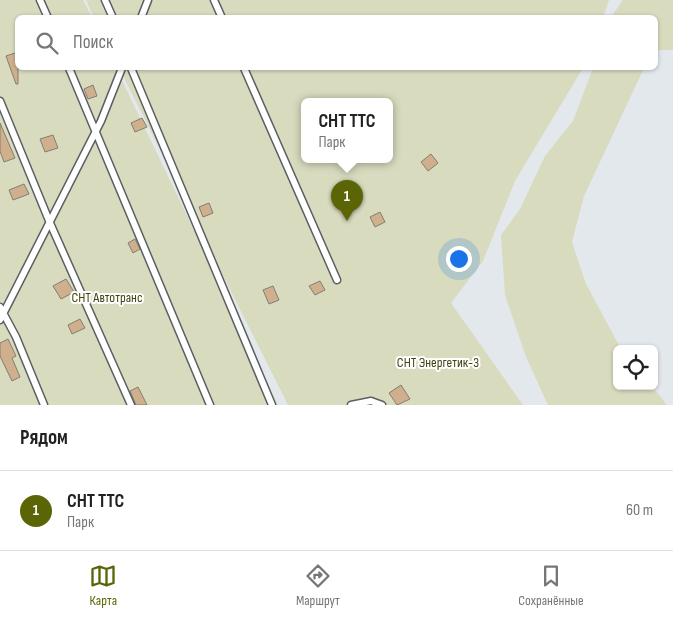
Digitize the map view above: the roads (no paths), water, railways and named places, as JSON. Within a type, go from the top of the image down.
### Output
[{"type":"lane","points":[[40,0],[47,15]]},
{"type":"lane","points":[[105,0],[112,15]]},
{"type":"lane","points":[[142,15],[148,0]]},
{"type":"lane","points":[[214,0],[221,15]]},
{"type":"lane","points":[[70,70],[210,405]]},
{"type":"lane","points":[[2,318],[96,132],[121,70]]},
{"type":"lane","points":[[132,70],[272,405]]},
{"type":"lane","points":[[245,70],[337,280]]},
{"type":"lane","points":[[0,101],[50,223],[132,405]]},
{"type":"lane","points":[[0,307],[2,318],[16,337],[44,405]]},
{"type":"lane","points":[[351,405],[371,401],[382,405]]},
{"type":"place","name":"СНТ ТТС","points":[[347,221]]},
{"type":"park label","name":"СНТ Автотранс","points":[[107,297]]},
{"type":"park label","name":"СНТ Энергетик-3","points":[[438,362]]}]
